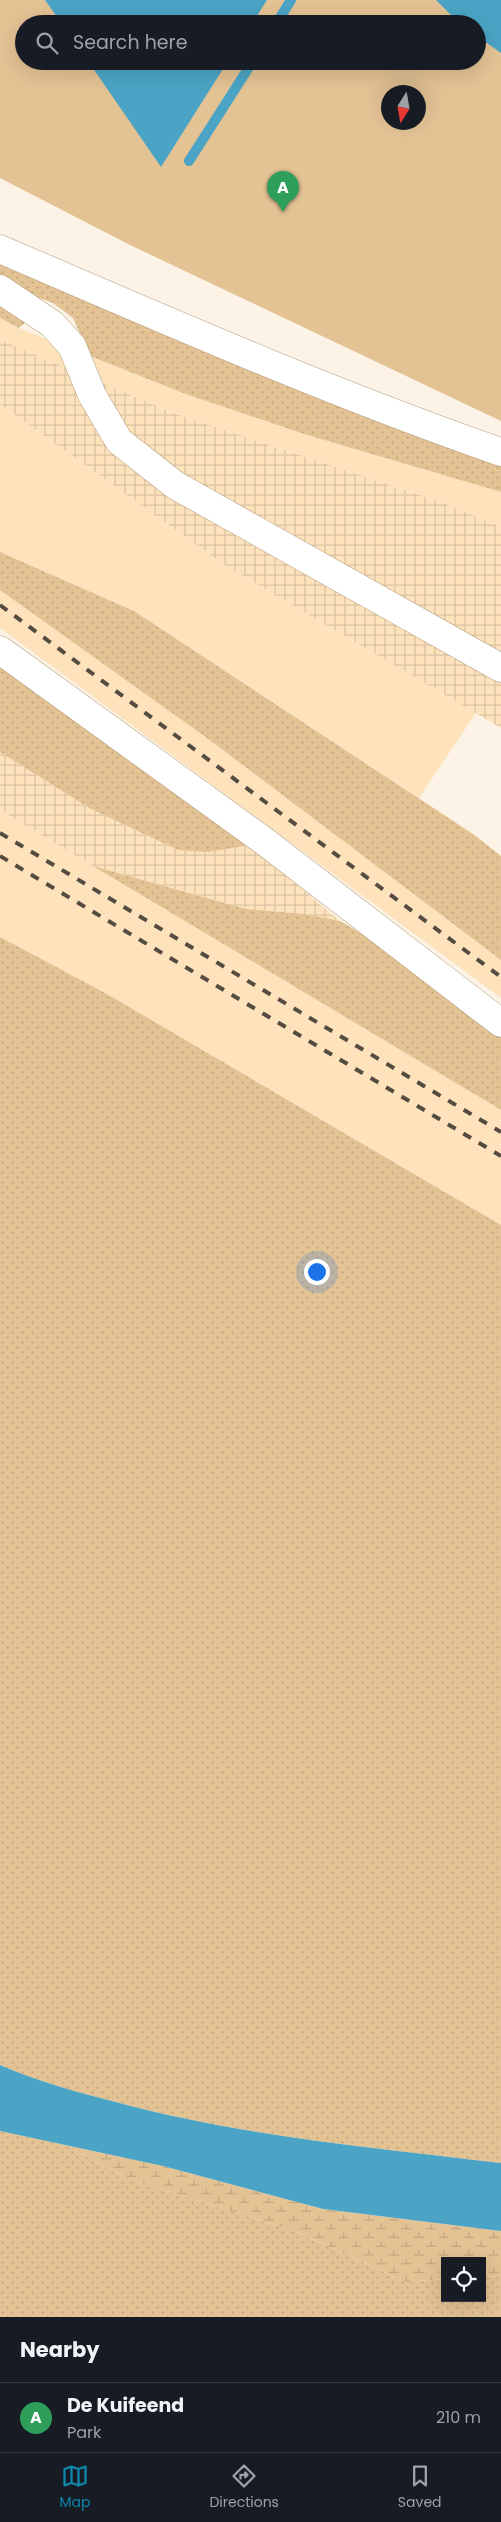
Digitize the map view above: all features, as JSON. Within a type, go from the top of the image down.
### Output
[{"type":"street","points":[[0,249],[180,326],[447,433],[501,452]]},
{"type":"street","points":[[0,289],[52,324],[72,346],[92,395],[120,441],[175,485],[501,668]]},
{"type":"street","points":[[0,650],[264,841],[501,1023]]},
{"type":"shaded area","points":[[0,318],[19,328],[183,393],[304,434],[501,492],[501,527],[444,503],[173,413],[0,340]]},
{"type":"shaded area","points":[[0,340],[173,413],[444,503],[501,527],[501,728],[226,566],[0,404]]},
{"type":"shaded area","points":[[0,404],[226,566],[476,713],[419,798],[134,611],[0,552]]},
{"type":"shaded area","points":[[0,590],[211,741],[501,960],[501,998],[0,628]]},
{"type":"shaded area","points":[[0,752],[91,809],[178,850],[250,845],[340,921],[305,914],[246,909],[93,866],[0,810]]},
{"type":"shaded area","points":[[0,810],[501,1110],[501,1225],[107,994],[0,937]]},
{"type":"green space","points":[[0,0],[501,0],[501,421],[130,245],[0,178]]},
{"type":"green space","points":[[0,260],[501,464],[501,492],[304,434],[183,393],[90,356],[73,318],[53,303],[28,294],[0,276]]},
{"type":"green space","points":[[0,306],[26,322],[19,328],[0,318]]},
{"type":"green space","points":[[0,552],[134,611],[473,834],[501,856],[501,960],[211,741],[0,590]]},
{"type":"green space","points":[[0,662],[250,845],[208,852],[178,850],[91,809],[0,752]]},
{"type":"green space","points":[[93,866],[246,909],[305,914],[340,921],[371,939],[501,1034],[501,1110]]},
{"type":"green space","points":[[0,937],[107,994],[501,1225],[501,2163],[354,2146],[208,2123],[160,2113],[69,2089],[27,2076],[0,2065]]},
{"type":"green space","points":[[0,2131],[65,2145],[127,2178],[297,2232],[406,2282],[441,2279],[441,2302],[486,2302],[486,2276],[501,2277],[501,2317],[0,2317]]},
{"type":"green space","points":[[65,2145],[163,2166],[323,2209],[501,2231],[501,2277],[486,2276],[486,2257],[441,2257],[441,2279],[406,2282],[297,2232],[127,2178]]},
{"type":"water","points":[[45,0],[267,0],[258,15],[56,15]]},
{"type":"water","points":[[436,0],[501,0],[501,53],[486,42],[486,15],[451,15]]},
{"type":"water","points":[[94,70],[222,70],[161,167]]},
{"type":"water","points":[[0,2065],[41,2081],[83,2093],[208,2123],[354,2146],[501,2163],[501,2231],[323,2209],[163,2166],[0,2131]]},
{"type":"waterway","points":[[282,15],[291,0]]},
{"type":"waterway","points":[[189,161],[247,70]]},
{"type":"railway","points":[[0,605],[501,977]]},
{"type":"railway","points":[[0,833],[501,1132]]},
{"type":"railway","points":[[0,856],[501,1156]]},
{"type":"place","name":"De Kuifeend","points":[[283,212]]}]
